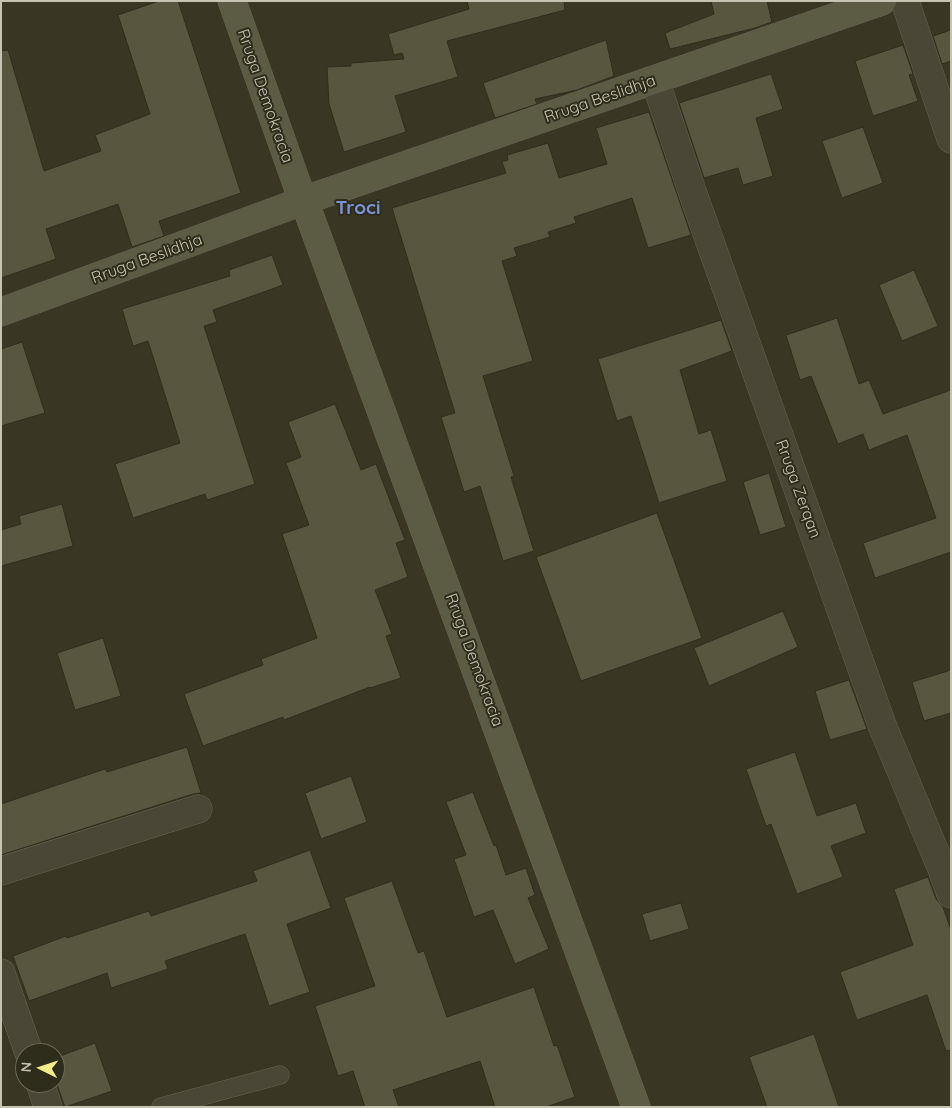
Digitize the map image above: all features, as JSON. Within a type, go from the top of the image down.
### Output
[{"type":"main road","name":"Rruga Demokracia","points":[[232,1],[636,1107]]},
{"type":"main road","name":"Rruga Beslidhja","points":[[1,312],[304,201],[882,1]]},
{"type":"street","points":[[904,1],[951,138]]},
{"type":"street","name":"Rruga Zerqan","points":[[656,80],[693,194],[882,725],[951,894]]},
{"type":"street","points":[[1,871],[198,809]]},
{"type":"street","points":[[1,973],[26,1043]]},
{"type":"street","points":[[43,1093],[48,1107]]},
{"type":"lane","points":[[162,1107],[280,1075]]},
{"type":"building","points":[[159,1],[178,1],[241,193],[159,221],[164,236],[132,247],[118,204],[46,229],[56,259],[1,278],[1,51],[8,50],[44,171],[101,151],[95,135],[150,114],[118,15]]},
{"type":"building","points":[[467,1],[564,1],[565,10],[447,41],[458,77],[395,96],[406,132],[344,152],[329,104],[327,67],[404,59],[402,53],[394,55],[388,34],[469,9]]},
{"type":"building","points":[[711,1],[767,1],[772,22],[670,49],[665,33],[714,14]]},
{"type":"building","points":[[951,30],[951,61],[942,64],[933,36]]},
{"type":"building","points":[[606,40],[614,76],[577,90],[535,99],[537,104],[495,118],[483,83]]},
{"type":"building","points":[[903,45],[913,74],[909,75],[918,101],[873,116],[855,61]]},
{"type":"building","points":[[771,74],[783,109],[756,118],[773,176],[743,185],[738,168],[704,178],[679,103]]},
{"type":"building","points":[[649,112],[691,235],[648,248],[632,198],[574,217],[576,223],[548,232],[550,237],[514,248],[517,256],[502,261],[533,361],[483,376],[514,476],[511,477],[534,551],[503,561],[480,486],[464,492],[441,417],[455,413],[392,208],[506,173],[502,162],[508,160],[507,155],[548,143],[559,178],[607,164],[596,128]]},
{"type":"building","points":[[863,127],[883,183],[842,198],[822,141]]},
{"type":"building","points":[[272,255],[283,285],[213,310],[217,322],[204,326],[255,484],[207,500],[205,494],[133,518],[115,464],[180,443],[148,341],[133,346],[122,309],[230,276],[229,270]]},
{"type":"building","points":[[914,270],[938,326],[902,341],[879,285]]},
{"type":"building","points":[[837,318],[859,384],[869,380],[883,414],[951,390],[951,552],[875,578],[863,543],[936,518],[907,435],[869,450],[863,434],[838,444],[811,376],[800,380],[786,335]]},
{"type":"building","points":[[721,320],[732,351],[680,370],[699,434],[711,430],[727,481],[659,503],[631,416],[617,421],[598,359]]},
{"type":"building","points":[[22,342],[45,413],[1,426],[1,349]]},
{"type":"building","points":[[335,404],[361,470],[376,464],[405,540],[396,543],[408,577],[375,590],[392,634],[386,636],[401,678],[370,687],[284,720],[283,717],[203,746],[184,694],[263,665],[261,659],[317,638],[282,534],[309,525],[286,463],[301,457],[288,422]]},
{"type":"building","points":[[769,473],[786,527],[760,535],[743,482]]},
{"type":"building","points":[[62,504],[73,546],[1,566],[1,530],[21,524],[19,516]]},
{"type":"building","points":[[657,513],[702,638],[581,681],[536,557]]},
{"type":"building","points":[[783,611],[798,647],[709,686],[694,648]]},
{"type":"building","points":[[103,638],[121,696],[75,710],[57,653]]},
{"type":"building","points":[[951,670],[951,713],[924,721],[912,682]]},
{"type":"building","points":[[849,680],[867,729],[830,740],[815,691]]},
{"type":"building","points":[[187,747],[201,793],[1,855],[1,804],[105,769],[107,772]]},
{"type":"building","points":[[795,752],[817,816],[856,803],[866,833],[831,846],[843,877],[797,894],[771,824],[766,826],[746,769]]},
{"type":"building","points":[[351,776],[367,822],[321,839],[305,793]]},
{"type":"building","points":[[473,792],[494,846],[496,845],[506,875],[526,868],[535,895],[528,898],[549,949],[515,964],[493,910],[474,917],[454,859],[466,855],[446,802]]},
{"type":"building","points":[[310,850],[331,908],[287,924],[310,992],[269,1006],[245,934],[165,961],[168,969],[111,988],[107,973],[29,1001],[13,956],[66,936],[67,938],[149,911],[151,916],[257,881],[253,871]]},
{"type":"building","points":[[928,877],[936,899],[943,907],[951,930],[951,1050],[946,1051],[927,995],[857,1020],[840,972],[913,945],[894,889]]},
{"type":"building","points":[[392,881],[418,953],[424,951],[447,1017],[534,987],[554,1046],[557,1045],[575,1097],[546,1107],[495,1107],[480,1061],[393,1090],[399,1107],[365,1107],[353,1071],[338,1076],[315,1006],[375,986],[344,898]]},
{"type":"building","points":[[681,903],[689,929],[650,941],[642,914]]},
{"type":"building","points":[[814,1034],[839,1107],[767,1107],[749,1057]]},
{"type":"building","points":[[95,1043],[112,1091],[65,1107],[60,1093],[65,1093],[65,1054]]},
{"type":"district","name":"Troci","points":[[358,208]]}]
